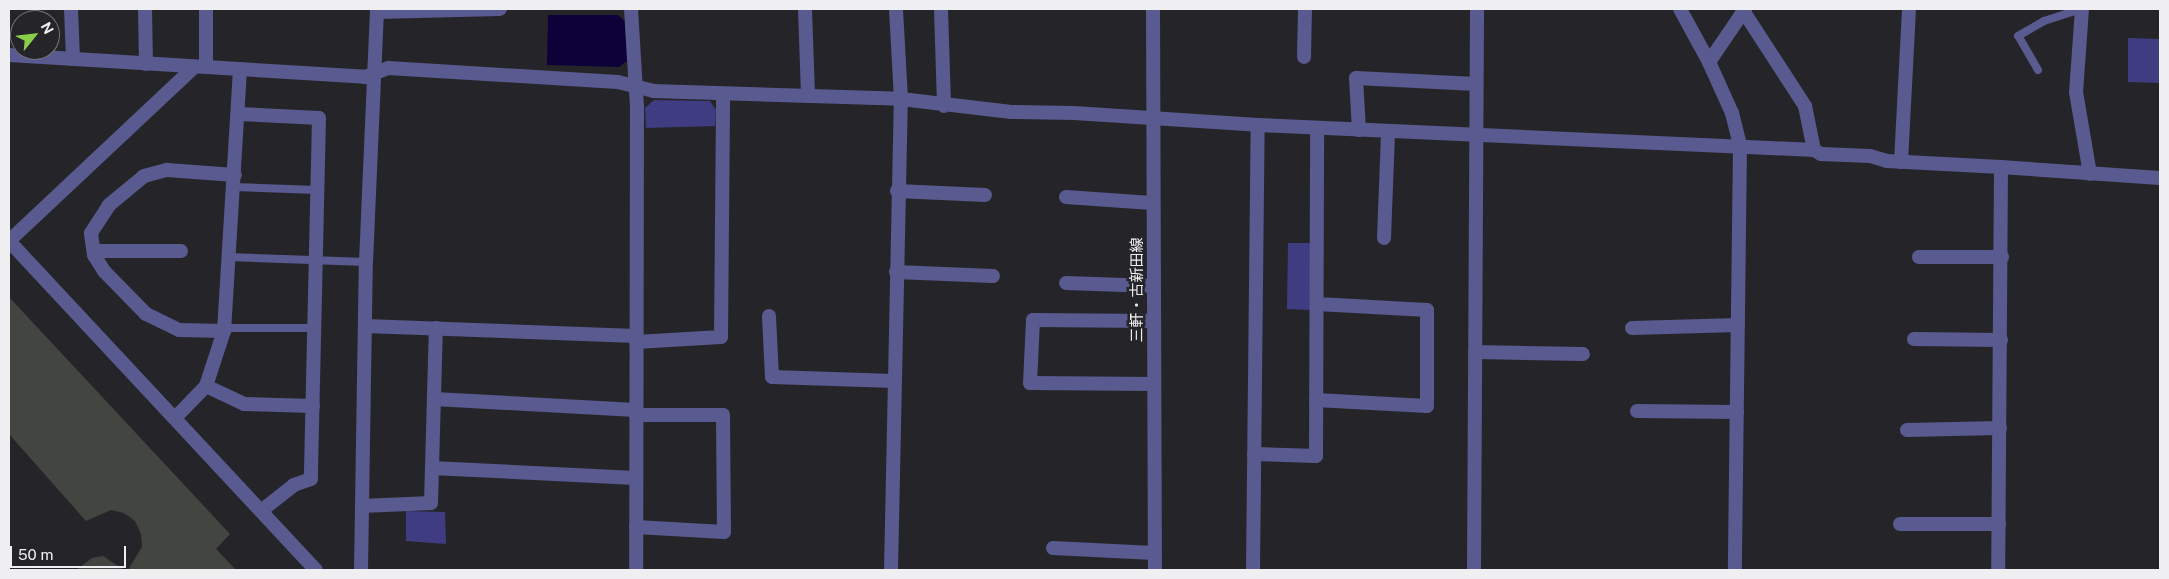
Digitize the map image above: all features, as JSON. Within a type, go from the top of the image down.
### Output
[{"type":"street","points":[[71,9],[73,59]]},
{"type":"street","points":[[145,9],[146,64]]},
{"type":"street","points":[[206,9],[200,67],[9,241],[316,570]]},
{"type":"street","points":[[361,570],[366,262],[377,11],[500,9]]},
{"type":"street","points":[[631,9],[635,86],[636,570]]},
{"type":"street","points":[[806,9],[808,96]]},
{"type":"street","points":[[890,570],[897,191],[901,99],[896,9]]},
{"type":"street","points":[[941,9],[944,106]]},
{"type":"street","name":"三軒・古新田線","points":[[1153,9],[1152,202],[1155,570]]},
{"type":"street","points":[[1304,57],[1305,9]]},
{"type":"street","points":[[1474,570],[1479,134],[1476,84],[1477,9]]},
{"type":"street","points":[[1680,9],[1710,62],[1732,113],[1740,146],[1735,570]]},
{"type":"street","points":[[1901,162],[1909,9]]},
{"type":"street","points":[[2082,9],[2076,92],[2090,174]]},
{"type":"street","points":[[1710,62],[1743,10],[1805,106],[1814,150]]},
{"type":"street","points":[[9,55],[240,70],[373,75],[388,68],[618,82],[653,91],[901,99],[944,106],[1011,112],[1152,117],[1388,132],[1479,134],[1814,150],[1821,154],[1870,156],[1901,162],[2160,178]]},
{"type":"street","points":[[175,418],[206,386],[224,330],[235,181],[240,70]]},
{"type":"street","points":[[1359,130],[1356,78],[1476,84]]},
{"type":"street","points":[[365,326],[636,339],[721,337],[723,94]]},
{"type":"street","points":[[239,114],[318,118],[311,479],[294,485],[261,511]]},
{"type":"street","points":[[1253,570],[1258,125]]},
{"type":"street","points":[[1254,454],[1316,456],[1317,128]]},
{"type":"street","points":[[1384,238],[1388,132]]},
{"type":"street","points":[[1998,570],[2002,257],[2001,167]]},
{"type":"street","points":[[224,330],[189,332],[156,321],[104,271],[94,251],[92,233],[99,218],[124,190],[144,176],[167,170],[235,181]]},
{"type":"street","points":[[897,191],[985,195]]},
{"type":"street","points":[[1066,197],[1152,202]]},
{"type":"street","points":[[94,251],[181,252]]},
{"type":"street","points":[[1919,257],[2002,257]]},
{"type":"street","points":[[896,272],[993,276]]},
{"type":"street","points":[[1066,282],[1153,286]]},
{"type":"street","points":[[1316,400],[1427,406],[1427,310],[1317,304]]},
{"type":"street","points":[[768,316],[772,377],[894,381]]},
{"type":"street","points":[[1153,322],[1033,320],[1030,384],[1154,384]]},
{"type":"street","points":[[1632,328],[1738,325]]},
{"type":"street","points":[[362,506],[431,503],[436,328]]},
{"type":"street","points":[[1914,339],[2001,340]]},
{"type":"street","points":[[1475,352],[1583,354]]},
{"type":"street","points":[[206,386],[244,404],[313,406]]},
{"type":"street","points":[[434,399],[636,412],[723,415],[724,532],[636,527]]},
{"type":"street","points":[[1637,411],[1737,412]]},
{"type":"street","points":[[1907,430],[2000,428]]},
{"type":"street","points":[[432,468],[636,478]]},
{"type":"street","points":[[1900,524],[1999,524]]},
{"type":"street","points":[[1053,548],[1154,553]]},
{"type":"lane","points":[[2038,70],[2018,36],[2044,20],[2082,9]]},
{"type":"lane","points":[[235,181],[317,190]]},
{"type":"lane","points":[[229,257],[366,262]]},
{"type":"lane","points":[[224,330],[314,328]]},
{"type":"shaded area","points":[[548,15],[618,15],[625,21],[627,61],[619,67],[547,65]]},
{"type":"shaded area","points":[[2128,38],[2160,39],[2160,83],[2128,82]]},
{"type":"shaded area","points":[[654,100],[710,101],[716,110],[715,126],[646,128],[645,108]]},
{"type":"shaded area","points":[[1288,243],[1310,243],[1310,310],[1287,309]]},
{"type":"shaded area","points":[[406,511],[445,512],[446,544],[406,541]]},
{"type":"building","points":[[9,297],[230,534],[216,549],[236,570],[128,570],[142,547],[141,534],[135,521],[124,513],[111,510],[86,521],[9,434]]},
{"type":"building","points":[[103,556],[124,570],[76,570],[92,558]]}]
